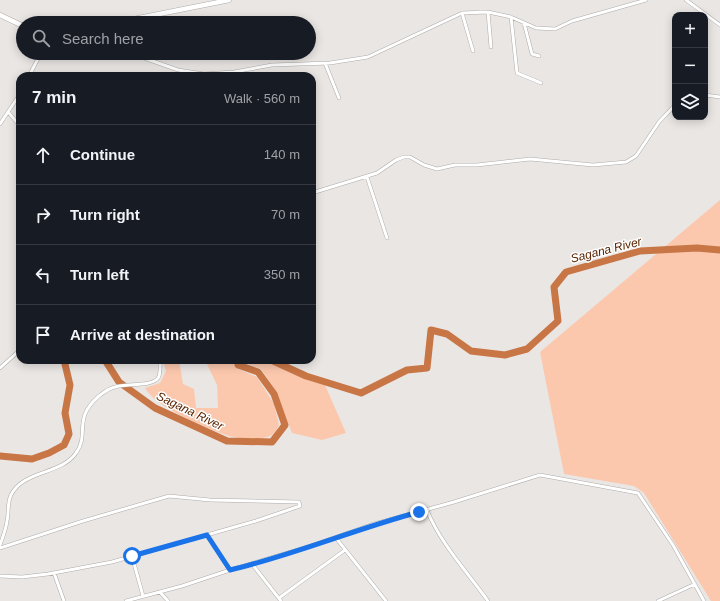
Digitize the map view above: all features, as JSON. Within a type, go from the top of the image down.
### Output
[{"type":"street","points":[[149,16],[229,0]]},
{"type":"street","points":[[234,72],[272,64],[325,63],[368,57],[462,13],[488,12],[511,17],[536,28],[555,29],[572,21],[646,0]]},
{"type":"street","points":[[686,0],[720,25]]},
{"type":"street","points":[[488,12],[492,47]]},
{"type":"street","points":[[462,13],[473,51]]},
{"type":"street","points":[[0,15],[16,23]]},
{"type":"street","points":[[511,17],[517,73],[541,83]]},
{"type":"street","points":[[524,22],[532,54],[540,56]]},
{"type":"street","points":[[31,72],[37,60]]},
{"type":"street","points":[[150,60],[178,70],[191,72]]},
{"type":"street","points":[[325,63],[339,98]]},
{"type":"street","points":[[708,95],[720,97]]},
{"type":"street","points":[[0,124],[16,101]]},
{"type":"street","points":[[316,192],[346,181],[367,177],[377,173],[396,160],[404,157],[410,157],[424,165],[437,169],[530,159],[593,165],[626,162],[636,156],[658,122],[672,108]]},
{"type":"street","points":[[9,113],[16,121]]},
{"type":"street","points":[[367,177],[387,238]]},
{"type":"street","points":[[0,368],[16,354]]},
{"type":"street","points":[[0,545],[7,520],[9,500],[15,488],[29,478],[59,466],[75,455],[80,447],[85,412],[99,396],[115,386],[150,382],[158,379],[160,376],[160,364]]},
{"type":"street","points":[[126,601],[336,538],[374,524],[427,510],[540,475],[636,492],[640,495],[673,545],[704,601]]},
{"type":"street","points":[[0,548],[83,521],[169,496],[210,500],[299,502],[300,506],[207,535],[83,568],[22,577],[0,576]]},
{"type":"street","points":[[427,510],[432,522],[454,555],[488,601]]},
{"type":"street","points":[[207,535],[230,570]]},
{"type":"street","points":[[336,538],[386,601]]},
{"type":"street","points":[[252,564],[280,600],[345,550]]},
{"type":"street","points":[[132,556],[143,596]]},
{"type":"street","points":[[54,573],[64,601]]},
{"type":"street","points":[[658,601],[694,584]]},
{"type":"street","points":[[160,592],[168,601]]},
{"type":"shaded area","points":[[720,200],[720,601],[711,601],[644,493],[634,486],[564,474],[540,352]]},
{"type":"shaded area","points":[[164,364],[180,364],[183,384],[194,389],[196,408],[218,408],[217,385],[207,364],[236,364],[238,369],[257,377],[274,404],[279,425],[274,433],[268,437],[245,439],[229,436],[208,428],[170,410],[159,403],[145,388],[160,383],[166,371]]},
{"type":"shaded area","points":[[248,364],[273,364],[311,381],[325,385],[346,433],[322,440],[292,433],[276,391],[261,369]]},
{"type":"waterway","name":"Sagana River","points":[[280,364],[306,376],[361,393],[407,370],[427,368],[431,330],[447,334],[471,351],[505,355],[527,349],[558,321],[554,287],[566,272],[640,251],[697,248],[720,250]]},
{"type":"waterway","name":"Sagana River","points":[[0,456],[32,459],[49,453],[64,445],[69,434],[65,413],[70,385],[65,364]]},
{"type":"waterway","name":"Sagana River","points":[[108,364],[119,382],[155,408],[227,441],[272,442],[285,425],[274,394],[258,372],[238,364]]},
{"type":"route","points":[[132,556],[207,535],[217,548],[230,570],[311,546],[374,524],[419,512]]}]
